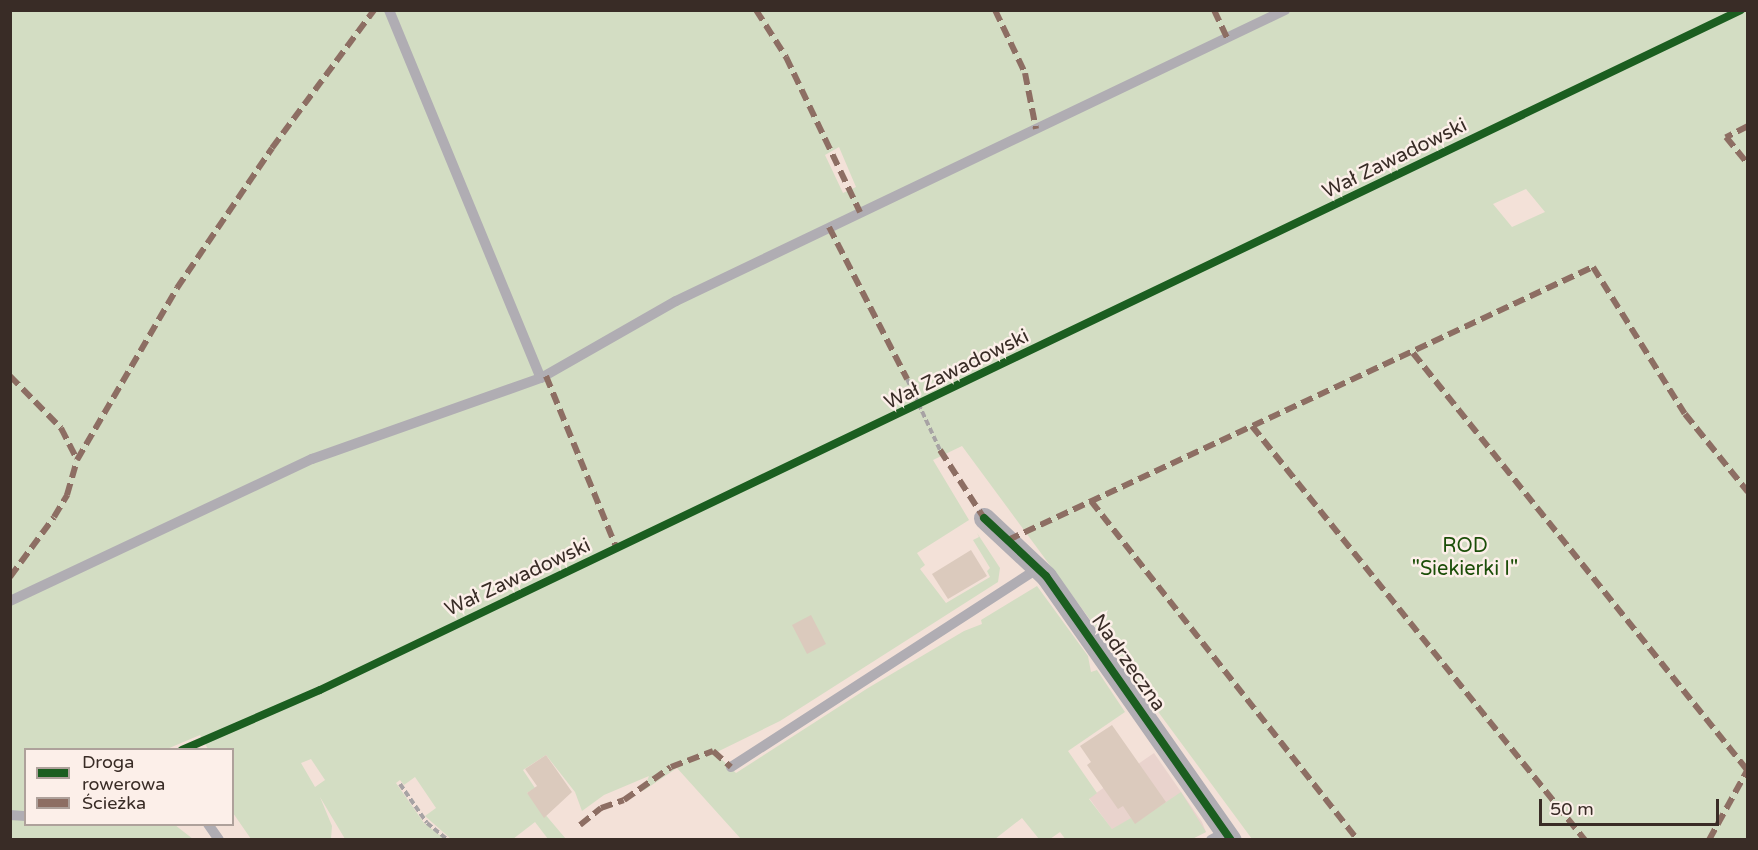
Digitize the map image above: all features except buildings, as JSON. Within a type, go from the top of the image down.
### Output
[{"type":"street","name":"Nadrzeczna","points":[[984,518],[1039,567],[1223,837]]},
{"type":"lane","points":[[389,10],[541,378]]},
{"type":"lane","points":[[10,601],[312,459],[541,378],[676,301],[1285,10]]},
{"type":"lane","points":[[731,766],[1039,567]]},
{"type":"lane","points":[[209,826],[219,840]]},
{"type":"path","points":[[907,379],[940,450]]},
{"type":"path","points":[[400,784],[427,823],[448,840]]},
{"type":"shaded area","points":[[1154,753],[1202,822],[1206,832],[1192,839],[1119,839],[1089,798]]},
{"type":"green space","name":"ROD \"Siekierki I\"","points":[[10,11],[1747,11],[1747,839],[1252,839],[962,446],[933,460],[969,520],[917,553],[925,565],[920,569],[946,603],[990,577],[987,571],[990,568],[973,540],[979,537],[977,533],[1000,568],[998,582],[780,721],[715,753],[736,773],[868,688],[964,631],[982,624],[981,620],[1037,586],[1088,656],[1091,672],[1097,670],[1125,712],[1068,751],[1097,793],[1089,799],[1112,829],[1131,818],[1135,823],[1181,792],[1206,832],[1192,839],[1066,840],[1060,832],[1050,839],[1039,839],[1022,818],[995,839],[741,839],[677,768],[643,791],[649,776],[604,795],[582,811],[575,792],[546,755],[523,770],[535,788],[527,793],[566,839],[548,839],[535,822],[513,839],[451,839],[425,816],[436,808],[415,777],[404,785],[400,780],[396,783],[424,823],[445,839],[345,839],[320,797],[332,826],[331,839],[251,839],[234,814],[234,748],[207,748],[200,735],[169,748],[24,748],[24,826],[176,826],[193,839],[11,839]],"holes":[[[839,147],[856,187],[843,193],[825,155]],[[1526,189],[1545,212],[1512,227],[1493,204]],[[311,759],[325,780],[315,787],[301,763]]]},
{"type":"marked path","points":[[10,577],[54,517],[67,495],[77,460],[177,288],[272,148],[374,10]]},
{"type":"marked path","points":[[756,10],[786,57],[860,212]]},
{"type":"marked path","points":[[995,10],[1025,73],[1036,129]]},
{"type":"marked path","points":[[1214,10],[1227,38]]},
{"type":"marked path","points":[[1748,126],[1726,137],[1748,164]]},
{"type":"marked path","points":[[829,227],[907,379]]},
{"type":"marked path","points":[[1008,540],[1593,267],[1685,414],[1748,492]]},
{"type":"marked path","points":[[1413,353],[1748,771]]},
{"type":"marked path","points":[[10,376],[61,428],[77,460]]},
{"type":"marked path","points":[[546,376],[617,549]]},
{"type":"marked path","points":[[1252,426],[1585,840]]},
{"type":"marked path","points":[[940,450],[984,518]]},
{"type":"marked path","points":[[1091,501],[1358,840]]},
{"type":"marked path","points":[[580,825],[601,808],[624,800],[671,767],[713,751],[731,767]]},
{"type":"marked path","points":[[1709,840],[1748,769]]},
{"type":"cycle path","name":"Wał Zawadowski","points":[[187,748],[320,690],[1741,10]]},
{"type":"cycle path","points":[[984,518],[1046,576],[1231,840]]}]
